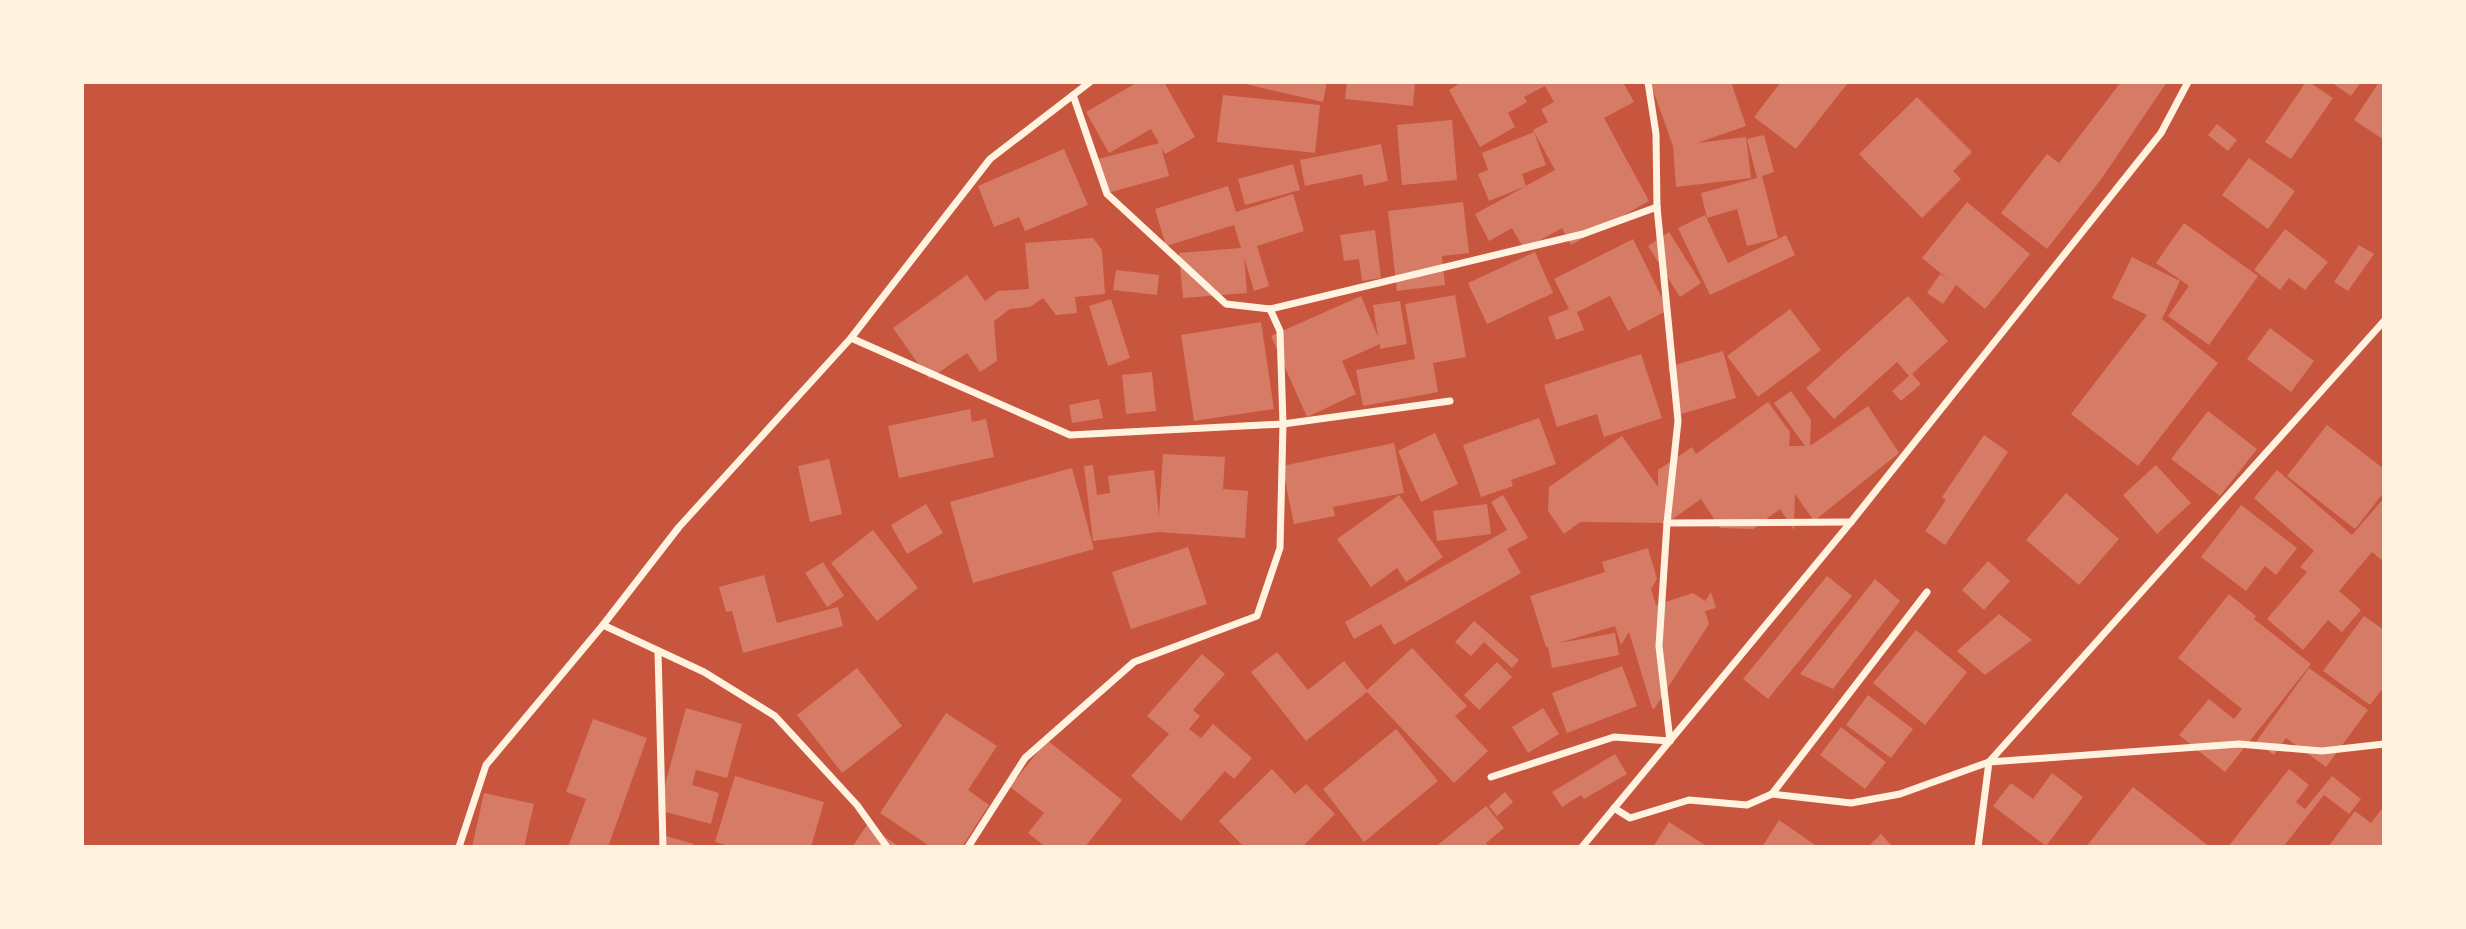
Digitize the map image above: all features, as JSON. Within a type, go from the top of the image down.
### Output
[{"type":"street","points":[[459,847],[486,765],[603,625],[679,527],[851,338],[990,159],[1090,82]]},
{"type":"street","points":[[1648,82],[1656,134],[1657,206],[1678,421],[1667,523],[1659,646],[1670,741]]},
{"type":"street","points":[[1582,847],[1851,522],[2161,133],[2188,82]]},
{"type":"street","points":[[1073,95],[1107,194],[1226,304],[1270,309],[1583,234],[1657,206]]},
{"type":"street","points":[[968,847],[1025,758],[1134,662],[1257,616],[1280,548],[1283,424],[1280,331],[1270,309]]},
{"type":"street","points":[[1978,847],[1989,762],[2384,321]]},
{"type":"street","points":[[851,338],[1070,435],[1283,424],[1450,401]]},
{"type":"street","points":[[1667,523],[1851,522]]},
{"type":"street","points":[[1614,808],[1630,818],[1689,800],[1747,805],[1772,794],[1927,592]]},
{"type":"street","points":[[603,625],[704,672],[775,716],[857,805],[887,847]]},
{"type":"street","points":[[658,651],[663,847]]},
{"type":"street","points":[[1491,778],[1614,737],[1670,741]]},
{"type":"street","points":[[1772,794],[1851,803],[1900,794],[1989,762],[2239,744],[2322,751],[2384,744]]},
{"type":"building","points":[[1138,82],[1164,82],[1195,137],[1165,154],[1161,147],[1169,176],[1104,194],[1095,160],[1159,143],[1151,129],[1109,153],[1086,112]]},
{"type":"building","points":[[1237,82],[1327,82],[1323,102]]},
{"type":"building","points":[[1347,82],[1415,82],[1413,106],[1345,99]]},
{"type":"building","points":[[1462,82],[1623,82],[1634,102],[1604,118],[1649,201],[1571,245],[1562,228],[1524,249],[1512,228],[1489,241],[1475,214],[1555,170],[1533,130],[1548,122],[1541,109],[1554,102],[1545,86],[1524,97],[1527,102],[1508,113],[1515,127],[1480,147],[1449,90]]},
{"type":"building","points":[[1650,82],[1731,82],[1746,126],[1697,143],[1746,137],[1751,178],[1676,187],[1673,146]]},
{"type":"building","points":[[1781,82],[1847,84],[1796,149],[1754,117]]},
{"type":"building","points":[[2121,82],[2167,82],[2102,178],[2047,249],[2001,213],[2047,154],[2059,163]]},
{"type":"building","points":[[2306,82],[2333,98],[2291,159],[2265,142]]},
{"type":"building","points":[[2331,82],[2361,82],[2351,96]]},
{"type":"building","points":[[2379,82],[2384,82],[2384,140],[2354,120]]},
{"type":"building","points":[[1223,95],[1320,105],[1315,153],[1217,142]]},
{"type":"building","points":[[1917,97],[1972,152],[1953,171],[1961,179],[1922,218],[1859,154]]},
{"type":"building","points":[[1452,120],[1457,180],[1402,185],[1397,125]]},
{"type":"building","points":[[2217,124],[2237,140],[2228,151],[2208,135]]},
{"type":"building","points":[[1534,132],[1546,165],[1522,174],[1526,186],[1489,201],[1478,174],[1488,170],[1482,153]]},
{"type":"building","points":[[1764,135],[1774,172],[1762,176],[1778,238],[1747,246],[1737,209],[1707,218],[1701,193],[1757,178],[1747,139]]},
{"type":"building","points":[[1381,144],[1388,181],[1364,186],[1362,174],[1305,186],[1300,160]]},
{"type":"building","points":[[1064,149],[1088,205],[1025,231],[1019,217],[994,227],[978,186]]},
{"type":"building","points":[[2249,158],[2295,191],[2268,229],[2222,195]]},
{"type":"building","points":[[1293,164],[1300,190],[1245,205],[1238,179]]},
{"type":"building","points":[[1228,186],[1236,212],[1293,194],[1304,231],[1257,246],[1269,286],[1254,291],[1244,257],[1247,293],[1183,298],[1179,253],[1241,248],[1234,225],[1166,246],[1155,209]]},
{"type":"building","points":[[1463,202],[1469,253],[1442,256],[1445,285],[1397,291],[1388,211]]},
{"type":"building","points":[[1967,202],[2030,254],[1985,309],[1956,285],[1943,304],[1927,293],[1940,274],[1949,280],[1922,258]]},
{"type":"building","points":[[1705,215],[1728,263],[1786,235],[1795,255],[1710,295],[1678,228]]},
{"type":"building","points":[[2184,223],[2258,276],[2209,345],[2168,316],[2189,286],[2156,263]]},
{"type":"building","points":[[2285,229],[2328,262],[2305,290],[2289,278],[2280,290],[2254,270]]},
{"type":"building","points":[[1375,230],[1381,278],[1362,281],[1359,259],[1344,261],[1340,235]]},
{"type":"building","points":[[1669,232],[1701,283],[1680,297],[1648,246]]},
{"type":"building","points":[[1093,238],[1102,250],[1105,294],[1075,297],[1077,313],[1056,315],[1043,298],[1030,307],[1010,309],[994,321],[997,361],[980,372],[967,353],[929,379],[893,328],[967,275],[985,301],[998,291],[1029,289],[1025,243]]},
{"type":"building","points":[[1633,239],[1668,310],[1628,331],[1610,296],[1577,312],[1584,330],[1556,340],[1548,317],[1569,309],[1554,279]]},
{"type":"building","points":[[2359,245],[2374,254],[2348,291],[2334,282]]},
{"type":"building","points":[[1535,252],[1553,293],[1487,324],[1468,283]]},
{"type":"building","points":[[2132,257],[2180,281],[2162,319],[2218,363],[2138,466],[2071,414],[2147,315],[2112,298]]},
{"type":"building","points":[[1116,270],[1159,275],[1157,295],[1113,290]]},
{"type":"building","points":[[1455,295],[1466,357],[1433,363],[1438,392],[1363,406],[1356,370],[1415,359],[1405,304]]},
{"type":"building","points":[[1361,296],[1378,337],[1373,305],[1400,301],[1407,344],[1380,349],[1380,344],[1342,361],[1356,394],[1307,417],[1271,336]]},
{"type":"building","points":[[1908,296],[1948,341],[1912,374],[1921,384],[1901,401],[1892,391],[1909,376],[1897,362],[1834,419],[1806,388]]},
{"type":"building","points":[[1111,299],[1130,358],[1108,366],[1089,306]]},
{"type":"building","points":[[1790,309],[1821,350],[1758,397],[1727,356]]},
{"type":"building","points":[[1261,322],[1274,409],[1194,421],[1181,335]]},
{"type":"building","points":[[2270,328],[2314,361],[2291,392],[2247,359]]},
{"type":"building","points":[[1723,351],[1736,398],[1681,414],[1668,367]]},
{"type":"building","points":[[1641,354],[1662,418],[1604,437],[1597,414],[1557,427],[1544,385]]},
{"type":"building","points":[[1152,372],[1156,411],[1126,414],[1122,375]]},
{"type":"building","points":[[1791,391],[1811,420],[1810,446],[1868,406],[1899,453],[1814,521],[1795,494],[1794,530],[1780,509],[1753,529],[1720,528],[1701,499],[1667,523],[1580,522],[1564,534],[1548,511],[1549,487],[1622,436],[1658,487],[1658,470],[1692,447],[1696,454],[1768,402],[1790,432],[1789,446],[1805,446],[1774,403]]},
{"type":"building","points":[[1099,399],[1103,418],[1072,423],[1069,405]]},
{"type":"building","points":[[970,409],[972,422],[986,419],[994,457],[899,478],[888,426]]},
{"type":"building","points":[[2208,411],[2257,449],[2220,496],[2171,459]]},
{"type":"building","points":[[1539,418],[1556,464],[1511,480],[1513,486],[1481,497],[1463,445]]},
{"type":"building","points":[[2327,425],[2384,469],[2384,492],[2355,529],[2287,476]]},
{"type":"building","points":[[1435,433],[1458,484],[1421,502],[1398,451]]},
{"type":"building","points":[[1984,435],[2008,452],[1945,545],[1925,531],[1946,500],[1942,497]]},
{"type":"building","points":[[1394,443],[1404,493],[1333,507],[1335,516],[1294,524],[1282,466]]},
{"type":"building","points":[[1163,454],[1225,457],[1223,489],[1248,491],[1245,538],[1158,532],[1093,541],[1084,466],[1093,465],[1097,495],[1110,493],[1108,476],[1154,470],[1159,516]]},
{"type":"building","points":[[829,459],[842,514],[810,522],[798,466]]},
{"type":"building","points":[[2156,465],[2191,503],[2157,534],[2123,495]]},
{"type":"building","points":[[1072,468],[1094,549],[973,583],[950,502]]},
{"type":"building","points":[[2277,470],[2352,535],[2384,498],[2384,562],[2372,552],[2339,591],[2361,610],[2342,632],[2328,620],[2303,650],[2267,619],[2307,572],[2300,567],[2314,551],[2254,498]]},
{"type":"building","points":[[2066,493],[2119,539],[2079,585],[2026,540]]},
{"type":"building","points":[[1399,495],[1443,557],[1406,582],[1397,568],[1371,587],[1337,539]]},
{"type":"building","points":[[1503,495],[1528,538],[1507,549],[1521,573],[1394,645],[1381,624],[1354,639],[1345,622],[1507,530],[1491,502]]},
{"type":"building","points":[[926,504],[943,533],[907,554],[891,525]]},
{"type":"building","points":[[1487,504],[1491,534],[1437,541],[1433,511]]},
{"type":"building","points":[[2241,505],[2297,548],[2276,575],[2265,566],[2246,591],[2201,557]]},
{"type":"building","points":[[873,530],[918,588],[877,621],[831,563]]},
{"type":"building","points":[[1188,547],[1207,604],[1131,629],[1112,572]]},
{"type":"building","points":[[1648,548],[1657,579],[1651,589],[1656,605],[1693,593],[1705,601],[1711,592],[1716,608],[1705,611],[1709,624],[1654,709],[1629,632],[1621,645],[1615,626],[1559,643],[1615,633],[1619,655],[1552,668],[1548,647],[1530,596],[1605,572],[1602,562]]},
{"type":"building","points":[[1988,561],[2010,581],[1984,610],[1962,590]]},
{"type":"building","points":[[823,562],[844,596],[827,607],[805,573]]},
{"type":"building","points":[[764,575],[777,623],[838,607],[843,626],[743,653],[732,611],[726,612],[719,587]]},
{"type":"building","points":[[1827,576],[1852,596],[1768,699],[1743,679]]},
{"type":"building","points":[[1875,579],[1900,601],[1833,689],[1800,674]]},
{"type":"building","points":[[2229,594],[2256,616],[2254,619],[2311,664],[2225,772],[2179,735],[2209,699],[2234,719],[2242,709],[2178,658]]},
{"type":"building","points":[[1999,614],[2032,640],[1985,675],[1957,651]]},
{"type":"building","points":[[2364,616],[2384,630],[2384,687],[2370,705],[2323,671]]},
{"type":"building","points":[[1474,621],[1519,660],[1512,668],[1484,642],[1471,656],[1455,642]]},
{"type":"building","points":[[1916,630],[1967,672],[1925,725],[1873,683]]},
{"type":"building","points":[[1412,648],[1467,706],[1455,716],[1488,751],[1454,783],[1367,692],[1306,741],[1251,672],[1277,652],[1308,690],[1344,661],[1367,690]]},
{"type":"building","points":[[1202,654],[1225,674],[1193,710],[1200,716],[1189,729],[1201,738],[1213,724],[1252,758],[1234,779],[1225,771],[1181,821],[1131,776],[1169,734],[1147,716]]},
{"type":"building","points":[[1497,662],[1512,677],[1479,710],[1464,695]]},
{"type":"building","points":[[1622,666],[1637,706],[1567,733],[1552,693]]},
{"type":"building","points":[[857,668],[902,726],[842,773],[797,715]]},
{"type":"building","points":[[2309,668],[2368,710],[2326,767],[2286,738],[2274,755],[2256,742]]},
{"type":"building","points":[[1868,695],[1913,729],[1891,758],[1846,725]]},
{"type":"building","points":[[686,708],[742,724],[727,778],[696,770],[692,785],[719,793],[711,824],[658,810]]},
{"type":"building","points":[[1543,708],[1559,734],[1528,753],[1512,727]]},
{"type":"building","points":[[946,713],[997,746],[968,790],[989,805],[962,847],[927,847],[928,845],[880,813]]},
{"type":"building","points":[[593,719],[647,738],[608,847],[568,847],[586,799],[566,792]]},
{"type":"building","points":[[1841,727],[1886,762],[1865,789],[1820,755]]},
{"type":"building","points":[[1396,729],[1438,781],[1364,842],[1323,789]]},
{"type":"building","points":[[1047,740],[1122,800],[1085,847],[1042,847],[1043,845],[1028,833],[1044,813],[1010,787]]},
{"type":"building","points":[[1615,754],[1627,774],[1584,799],[1581,795],[1562,807],[1552,792]]},
{"type":"building","points":[[1272,769],[1295,794],[1306,784],[1335,814],[1302,847],[1244,847],[1219,821]]},
{"type":"building","points":[[2289,769],[2309,785],[2296,802],[2305,809],[2332,776],[2361,799],[2349,814],[2324,795],[2283,847],[2228,847]]},
{"type":"building","points":[[2052,773],[2083,797],[2046,846],[1993,806],[2011,783],[2033,799]]},
{"type":"building","points":[[735,776],[824,802],[811,847],[732,847],[715,842]]},
{"type":"building","points":[[2133,787],[2210,847],[2086,847]]},
{"type":"building","points":[[1505,792],[1513,802],[1497,816],[1489,806]]},
{"type":"building","points":[[484,793],[534,804],[524,847],[472,847]]},
{"type":"building","points":[[1486,806],[1504,828],[1486,843],[1489,847],[1435,847]]},
{"type":"building","points":[[2384,806],[2384,847],[2328,847],[2355,811],[2371,823]]},
{"type":"building","points":[[1779,820],[1818,847],[1762,847]]},
{"type":"building","points":[[1669,822],[1708,847],[1653,847]]},
{"type":"building","points":[[867,825],[900,847],[852,847]]},
{"type":"building","points":[[1881,834],[1893,847],[1868,847]]},
{"type":"building","points":[[662,835],[694,844],[693,847],[658,847]]}]
